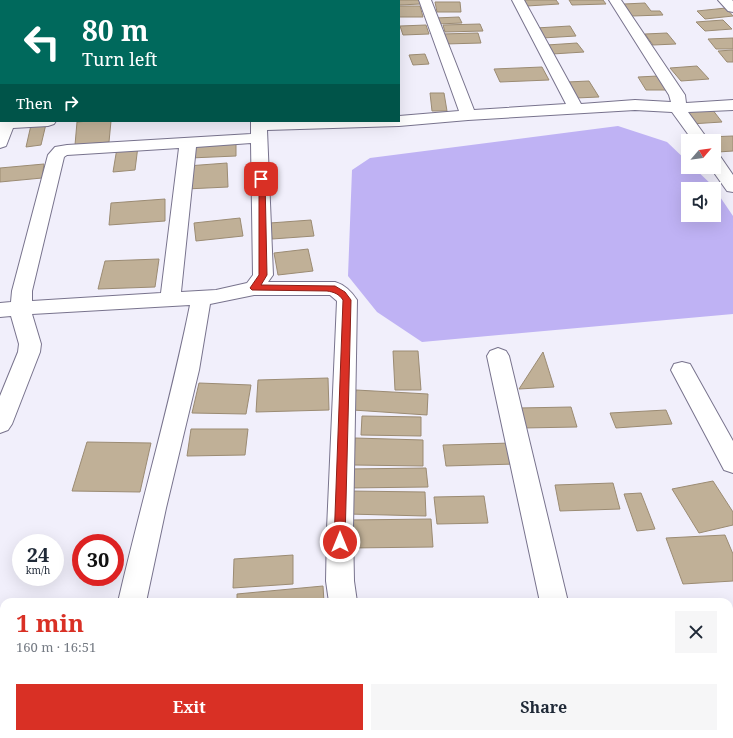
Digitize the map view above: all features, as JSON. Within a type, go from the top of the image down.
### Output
[{"type":"street","points":[[425,0],[468,115]]},
{"type":"street","points":[[518,0],[576,108]]},
{"type":"street","points":[[615,0],[677,95],[677,108],[696,134]]},
{"type":"street","points":[[724,0],[733,8]]},
{"type":"street","points":[[400,121],[468,115],[635,105],[677,108],[733,105]]},
{"type":"street","points":[[0,142],[4,123],[26,122]]},
{"type":"street","points":[[0,424],[29,352],[30,344],[21,308],[22,291],[56,155],[61,151],[67,150],[188,142],[259,128],[354,122]]},
{"type":"street","points":[[254,288],[263,275],[259,128]]},
{"type":"street","points":[[170,299],[188,142]]},
{"type":"street","points":[[721,170],[733,187]]},
{"type":"street","points":[[0,310],[201,298],[230,295],[254,288],[327,288],[335,289],[342,294],[347,300],[340,529],[340,581],[342,598]]},
{"type":"street","points":[[133,598],[153,508],[188,370],[201,298]]},
{"type":"street","points":[[498,356],[553,598]]},
{"type":"street","points":[[682,370],[733,463]]},
{"type":"shaded area","points":[[618,126],[667,142],[681,155],[681,174],[700,174],[709,182],[681,182],[681,222],[721,222],[721,198],[733,216],[733,314],[422,342],[377,312],[348,276],[352,170],[370,158]]},
{"type":"building","points":[[400,0],[420,0],[421,4],[400,5]]},
{"type":"building","points":[[522,0],[556,0],[559,4],[527,6]]},
{"type":"building","points":[[569,0],[603,0],[606,4],[572,5]]},
{"type":"building","points":[[435,2],[460,2],[461,12],[437,12]]},
{"type":"building","points":[[645,3],[651,11],[660,11],[663,15],[632,16],[624,4]]},
{"type":"building","points":[[400,6],[420,6],[423,17],[400,17]]},
{"type":"building","points":[[726,8],[733,16],[705,19],[697,11]]},
{"type":"building","points":[[459,17],[462,23],[437,24],[435,18]]},
{"type":"building","points":[[723,20],[732,29],[705,31],[696,22]]},
{"type":"building","points":[[480,24],[483,31],[445,32],[443,25]]},
{"type":"building","points":[[426,25],[429,34],[403,35],[400,26]]},
{"type":"building","points":[[570,26],[576,36],[542,38],[536,28]]},
{"type":"building","points":[[478,33],[481,43],[445,44],[442,34]]},
{"type":"building","points":[[667,33],[676,44],[653,45],[645,34]]},
{"type":"building","points":[[733,38],[733,49],[716,49],[708,39]]},
{"type":"building","points":[[577,43],[584,52],[552,54],[547,45]]},
{"type":"building","points":[[733,50],[733,62],[727,62],[718,51]]},
{"type":"building","points":[[425,54],[429,64],[413,65],[409,55]]},
{"type":"building","points":[[697,66],[709,79],[681,81],[670,68]]},
{"type":"building","points":[[542,67],[549,80],[500,82],[494,69]]},
{"type":"building","points":[[658,76],[667,90],[646,90],[638,77]]},
{"type":"building","points":[[589,81],[599,97],[576,98],[567,82]]},
{"type":"building","points":[[430,93],[444,93],[447,111],[432,111]]},
{"type":"building","points":[[712,109],[722,122],[690,124],[680,111]]},
{"type":"building","points":[[77,122],[111,122],[109,142],[75,145]]},
{"type":"building","points":[[46,124],[41,145],[26,147],[31,125]]},
{"type":"building","points":[[721,136],[733,136],[733,151],[721,152]]},
{"type":"building","points":[[236,140],[236,156],[190,158],[190,143]]},
{"type":"building","points":[[138,146],[135,170],[113,172],[117,148]]},
{"type":"building","points":[[227,163],[228,187],[186,189],[187,166]]},
{"type":"building","points":[[44,164],[42,178],[0,182],[0,168]]},
{"type":"building","points":[[165,199],[165,221],[109,225],[111,203]]},
{"type":"building","points":[[240,218],[243,236],[196,241],[194,223]]},
{"type":"building","points":[[311,220],[314,236],[272,239],[270,223]]},
{"type":"building","points":[[308,249],[313,271],[278,275],[274,253]]},
{"type":"building","points":[[159,259],[155,287],[98,289],[105,261]]},
{"type":"building","points":[[393,351],[418,351],[421,390],[395,390]]},
{"type":"building","points":[[543,352],[554,387],[519,389]]},
{"type":"building","points":[[328,378],[329,410],[256,412],[258,380]]},
{"type":"building","points":[[199,383],[251,385],[246,414],[192,413]]},
{"type":"building","points":[[356,390],[428,394],[427,415],[353,410]]},
{"type":"building","points":[[571,407],[577,427],[523,428],[519,408]]},
{"type":"building","points":[[666,410],[672,424],[616,428],[610,413]]},
{"type":"building","points":[[362,416],[421,417],[421,436],[361,435]]},
{"type":"building","points":[[191,429],[248,429],[245,455],[187,456]]},
{"type":"building","points":[[355,438],[423,440],[423,466],[354,465]]},
{"type":"building","points":[[87,442],[151,443],[140,492],[72,491]]},
{"type":"building","points":[[511,443],[515,464],[446,466],[443,445]]},
{"type":"building","points":[[426,468],[428,487],[348,488],[348,469]]},
{"type":"building","points":[[713,481],[733,512],[733,525],[699,533],[672,489]]},
{"type":"building","points":[[613,483],[620,509],[560,511],[555,485]]},
{"type":"building","points":[[349,491],[425,492],[426,516],[348,514]]},
{"type":"building","points":[[641,493],[655,529],[637,531],[624,494]]},
{"type":"building","points":[[484,496],[488,523],[437,524],[434,497]]},
{"type":"building","points":[[431,519],[433,547],[350,548],[350,520]]},
{"type":"building","points":[[725,535],[733,554],[733,581],[683,584],[666,538]]},
{"type":"building","points":[[293,555],[293,584],[233,588],[234,559]]},
{"type":"building","points":[[323,586],[324,598],[237,598],[237,594]]},
{"type":"route","points":[[261,179],[263,275],[254,288],[335,289],[347,300],[340,542]]}]
